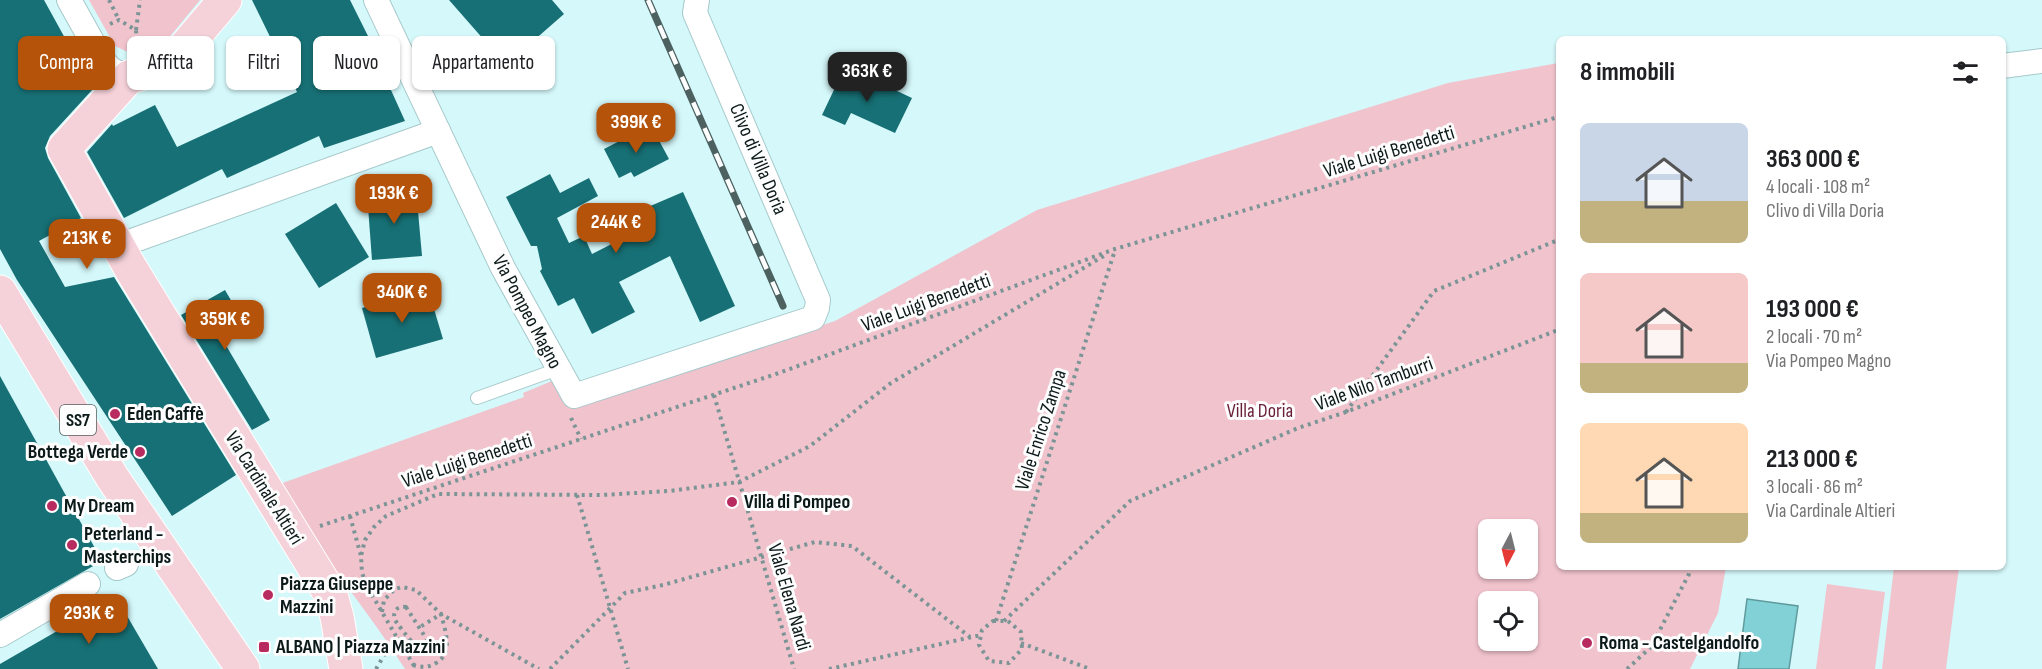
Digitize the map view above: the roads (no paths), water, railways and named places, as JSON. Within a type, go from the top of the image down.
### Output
[{"type":"main road","points":[[194,36],[225,0]]},
{"type":"main road","name":"Via Cardinale Altieri","points":[[127,84],[64,149],[118,246],[267,494],[331,595],[338,617],[346,669]]},
{"type":"main road","name":"SS7","points":[[0,292],[112,477],[243,669]]},
{"type":"street","points":[[69,0],[103,60],[112,70],[127,74]]},
{"type":"street","name":"Via Pompeo Magno","points":[[376,0],[503,268],[574,396],[813,318]]},
{"type":"street","name":"Clivo di Villa Doria","points":[[697,0],[695,13],[818,300],[818,308],[813,318]]},
{"type":"street","points":[[2006,66],[2042,61]]},
{"type":"street","points":[[118,246],[438,131]]},
{"type":"street","points":[[0,635],[88,584]]},
{"type":"lane","points":[[477,398],[558,369]]},
{"type":"water","points":[[1747,599],[1798,606],[1789,669],[1738,669]]},
{"type":"railway","points":[[648,0],[783,306]]},
{"type":"place","name":"Eden Caffè","points":[[115,414]]},
{"type":"place","name":"Bottega Verde","points":[[140,452]]},
{"type":"place","name":"Villa di Pompeo","points":[[732,502]]},
{"type":"place","name":"My Dream","points":[[52,506]]},
{"type":"place","name":"Peterland - Masterchips","points":[[72,545]]},
{"type":"place","name":"Piazza Giuseppe Mazzini","points":[[268,595]]},
{"type":"place","name":"Roma - Castelgandolfo","points":[[1587,643]]},
{"type":"place","name":"ALBANO | Piazza Mazzini","points":[[264,647]]},
{"type":"park label","name":"Villa Doria","points":[[1260,411]]}]
